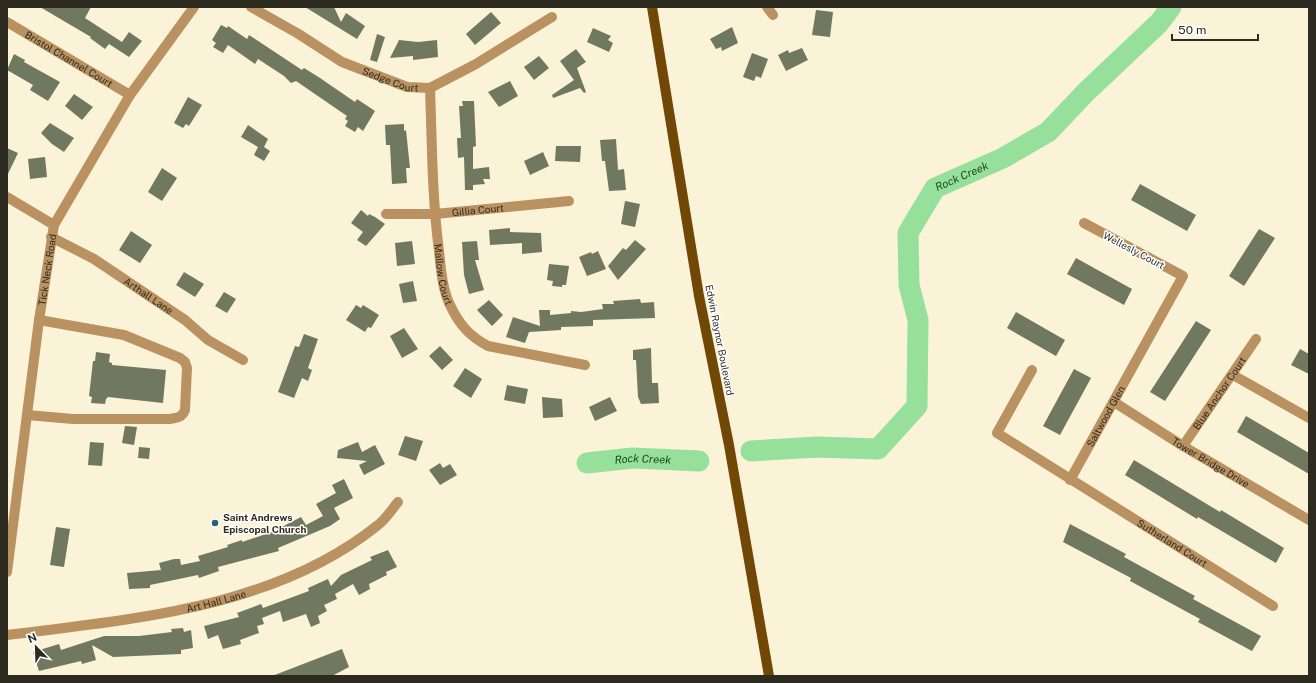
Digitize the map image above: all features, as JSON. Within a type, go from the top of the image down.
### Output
[{"type":"main road","name":"Edwin Raynor Boulevard","points":[[652,7],[699,296],[729,445],[769,676]]},
{"type":"street","name":"Tick Neck Road","points":[[7,572],[39,320],[54,225],[130,95],[194,7]]},
{"type":"street","name":"Sedge Court","points":[[251,7],[297,33],[342,62],[407,87],[430,88],[476,64],[552,17]]},
{"type":"street","points":[[767,7],[774,15]]},
{"type":"street","name":"Bristol Channel Court","points":[[7,22],[130,95]]},
{"type":"street","name":"Mallow Court","points":[[430,88],[434,214],[443,285],[447,298],[461,325],[474,339],[488,346],[585,365]]},
{"type":"street","points":[[7,197],[54,225]]},
{"type":"street","name":"Gillia Court","points":[[386,214],[434,214],[569,202]]},
{"type":"street","name":"Wellesly Court","points":[[1084,223],[1183,276]]},
{"type":"street","name":"Arthall Lane","points":[[52,237],[94,259],[185,320],[208,340],[243,360]]},
{"type":"street","name":"Saltwood Glen","points":[[1070,480],[1183,276]]},
{"type":"street","points":[[27,415],[73,419],[169,419],[184,415],[186,410],[187,368],[185,362],[180,358],[124,335],[39,320]]},
{"type":"street","name":"Blue Anchor Court","points":[[1183,446],[1234,375],[1256,340]]},
{"type":"street","points":[[1032,370],[997,433],[1070,480]]},
{"type":"street","points":[[1234,375],[1309,418]]},
{"type":"street","name":"Tower Bridge Drive","points":[[1114,402],[1183,446],[1309,520]]},
{"type":"street","name":"Sutherland Court","points":[[1070,480],[1273,606]]},
{"type":"street","name":"Art Hall Lane","points":[[7,635],[145,618],[259,590],[331,558],[379,524],[398,502]]},
{"type":"building","points":[[40,7],[91,7],[85,18],[122,42],[129,32],[142,41],[129,57],[109,44],[105,49],[90,38],[91,37]]},
{"type":"building","points":[[305,7],[334,7],[341,22],[346,13],[365,26],[357,39]]},
{"type":"building","points":[[816,10],[833,12],[830,37],[812,35]]},
{"type":"building","points":[[491,12],[501,23],[475,45],[466,34]]},
{"type":"building","points":[[221,25],[227,28],[228,26],[247,39],[249,35],[302,70],[304,68],[320,78],[355,102],[357,99],[375,111],[363,131],[358,127],[355,132],[345,126],[348,121],[345,119],[347,116],[296,81],[291,83],[284,76],[258,59],[255,64],[228,45],[223,53],[213,47],[216,43],[212,40]]},
{"type":"building","points":[[732,27],[738,43],[722,51],[721,47],[716,49],[710,39]]},
{"type":"building","points":[[593,28],[611,36],[608,40],[613,43],[609,52],[587,42]]},
{"type":"building","points":[[377,34],[385,37],[377,62],[370,60]]},
{"type":"building","points":[[399,40],[418,42],[437,40],[438,57],[413,60],[413,56],[390,58]]},
{"type":"building","points":[[802,48],[808,60],[786,71],[778,55],[788,50],[789,53]]},
{"type":"building","points":[[576,49],[586,62],[577,68],[586,92],[584,93],[580,88],[553,98],[552,95],[574,80],[560,61]]},
{"type":"building","points":[[752,53],[768,59],[761,78],[756,76],[754,81],[743,77]]},
{"type":"building","points":[[14,54],[25,60],[24,62],[60,82],[48,101],[30,90],[33,85],[7,70]]},
{"type":"building","points":[[539,56],[549,68],[534,80],[524,67]]},
{"type":"building","points":[[510,81],[518,96],[499,107],[488,92]]},
{"type":"building","points":[[74,94],[93,107],[82,120],[65,106]]},
{"type":"building","points":[[188,97],[202,105],[189,126],[186,124],[183,128],[174,123]]},
{"type":"building","points":[[462,101],[474,101],[476,146],[473,147],[473,169],[489,167],[490,179],[483,179],[485,184],[473,185],[473,190],[465,190],[464,157],[458,158],[457,138],[461,138],[459,106],[463,106]]},
{"type":"building","points":[[50,123],[74,138],[64,152],[52,144],[41,133]]},
{"type":"building","points":[[404,124],[410,168],[406,168],[407,183],[392,184],[390,145],[386,145],[385,125]]},
{"type":"building","points":[[248,125],[268,139],[264,147],[270,151],[264,161],[254,155],[258,147],[241,137]]},
{"type":"building","points":[[616,139],[618,170],[624,169],[626,190],[609,191],[605,161],[602,161],[600,140]]},
{"type":"building","points":[[556,146],[581,146],[580,162],[555,161]]},
{"type":"building","points":[[7,148],[18,153],[7,176]]},
{"type":"building","points":[[543,152],[549,166],[530,175],[524,161]]},
{"type":"building","points":[[45,157],[47,177],[30,179],[28,159]]},
{"type":"building","points":[[162,168],[177,178],[162,201],[148,192]]},
{"type":"building","points":[[1140,184],[1196,215],[1187,231],[1131,200]]},
{"type":"building","points":[[625,201],[640,204],[635,227],[621,224]]},
{"type":"building","points":[[361,210],[368,216],[369,214],[385,224],[366,246],[357,240],[363,232],[351,223]]},
{"type":"building","points":[[510,228],[510,232],[541,233],[542,252],[522,254],[522,243],[490,245],[489,230]]},
{"type":"building","points":[[1259,229],[1275,238],[1244,286],[1229,276]]},
{"type":"building","points":[[131,231],[152,245],[140,263],[119,250]]},
{"type":"building","points":[[635,240],[646,249],[618,280],[608,266],[623,248],[626,250]]},
{"type":"building","points":[[412,241],[415,264],[397,266],[395,243]]},
{"type":"building","points":[[477,241],[479,260],[475,260],[484,290],[469,294],[464,275],[462,242]]},
{"type":"building","points":[[598,251],[606,269],[587,276],[579,257]]},
{"type":"building","points":[[1076,258],[1132,289],[1124,305],[1067,274]]},
{"type":"building","points":[[549,264],[569,266],[566,285],[562,285],[562,287],[552,286],[553,281],[547,280]]},
{"type":"building","points":[[184,272],[204,284],[195,297],[176,285]]},
{"type":"building","points":[[413,281],[417,301],[403,303],[399,284]]},
{"type":"building","points":[[224,292],[236,299],[227,313],[215,306]]},
{"type":"building","points":[[640,299],[641,303],[654,302],[655,318],[593,320],[593,326],[561,327],[561,330],[529,332],[525,343],[506,337],[513,317],[540,326],[539,310],[550,310],[550,315],[571,313],[571,311],[581,312],[603,309],[602,304],[614,304],[613,301]]},
{"type":"building","points":[[489,300],[503,315],[492,326],[477,310]]},
{"type":"building","points":[[356,305],[361,308],[363,305],[379,315],[371,328],[368,327],[365,332],[346,320]]},
{"type":"building","points":[[1016,312],[1065,340],[1056,356],[1007,328]]},
{"type":"building","points":[[1196,321],[1211,330],[1165,401],[1150,392]]},
{"type":"building","points":[[404,328],[418,349],[402,358],[390,336]]},
{"type":"building","points":[[304,334],[318,339],[308,368],[312,370],[308,381],[302,378],[294,398],[278,392],[295,346],[299,347]]},
{"type":"building","points":[[440,346],[453,360],[442,370],[429,356]]},
{"type":"building","points":[[651,348],[652,383],[658,383],[659,403],[641,404],[638,397],[636,360],[633,360],[633,350]]},
{"type":"building","points":[[1300,349],[1309,354],[1309,374],[1291,365]]},
{"type":"building","points":[[96,352],[110,354],[109,362],[112,363],[112,365],[166,370],[163,403],[108,397],[105,404],[91,403],[92,397],[89,396],[93,361],[95,361]]},
{"type":"building","points":[[465,368],[482,379],[471,398],[453,386]]},
{"type":"building","points":[[1074,369],[1091,378],[1060,435],[1043,426]]},
{"type":"building","points":[[507,385],[528,389],[525,404],[504,400]]},
{"type":"building","points":[[542,397],[562,399],[563,417],[543,418]]},
{"type":"building","points":[[610,397],[617,411],[595,421],[589,407]]},
{"type":"building","points":[[1246,416],[1309,453],[1309,474],[1237,432]]},
{"type":"building","points":[[125,426],[137,427],[134,445],[122,443]]},
{"type":"building","points":[[405,436],[423,441],[416,461],[398,455]]},
{"type":"building","points":[[90,442],[104,443],[102,466],[88,465]]},
{"type":"building","points":[[358,442],[362,452],[375,445],[385,464],[364,475],[359,465],[367,461],[337,458],[338,450]]},
{"type":"building","points":[[139,447],[150,448],[149,459],[138,458]]},
{"type":"building","points":[[1134,460],[1220,512],[1221,510],[1284,548],[1276,563],[1198,517],[1197,519],[1125,475]]},
{"type":"building","points":[[440,463],[443,468],[450,464],[457,475],[440,485],[429,470]]},
{"type":"building","points":[[344,479],[353,498],[334,508],[340,519],[330,526],[278,548],[279,551],[218,567],[219,571],[199,578],[198,575],[150,585],[150,588],[129,589],[127,573],[161,570],[159,563],[174,559],[180,559],[181,565],[200,561],[198,556],[228,547],[227,545],[242,540],[242,542],[272,532],[301,517],[306,525],[323,516],[316,504],[336,493],[332,485]]},
{"type":"building","points":[[1070,524],[1126,554],[1124,557],[1195,596],[1193,599],[1261,636],[1252,651],[1198,622],[1200,619],[1130,581],[1131,578],[1063,542]]},
{"type":"building","points":[[56,527],[70,529],[64,567],[50,565]]},
{"type":"building","points":[[388,550],[397,567],[386,572],[387,575],[369,584],[370,589],[359,595],[353,584],[335,594],[337,599],[324,605],[327,611],[318,616],[320,623],[311,627],[306,614],[283,622],[280,611],[262,618],[264,624],[257,626],[259,633],[240,640],[241,644],[223,649],[218,635],[208,639],[204,626],[239,617],[237,613],[261,604],[263,608],[309,591],[308,588],[328,579],[331,586],[341,575],[372,560],[370,557]]},
{"type":"building","points":[[183,628],[184,632],[191,630],[193,648],[181,650],[181,654],[113,657],[92,645],[96,660],[82,664],[81,661],[39,671],[33,652],[59,644],[61,650],[104,636],[139,636],[172,632],[171,629]]},
{"type":"building","points":[[342,649],[349,667],[332,676],[272,676]]},
{"type":"waterway","name":"Rock Creek","points":[[751,451],[817,447],[878,449],[917,406],[918,320],[909,285],[908,233],[935,188],[1003,158],[1048,132],[1086,92],[1159,23],[1171,7]]},
{"type":"waterway","name":"Rock Creek","points":[[587,463],[633,458],[699,461]]},
{"type":"place","name":"Saint Andrews Episcopal Church","points":[[215,523]]}]
